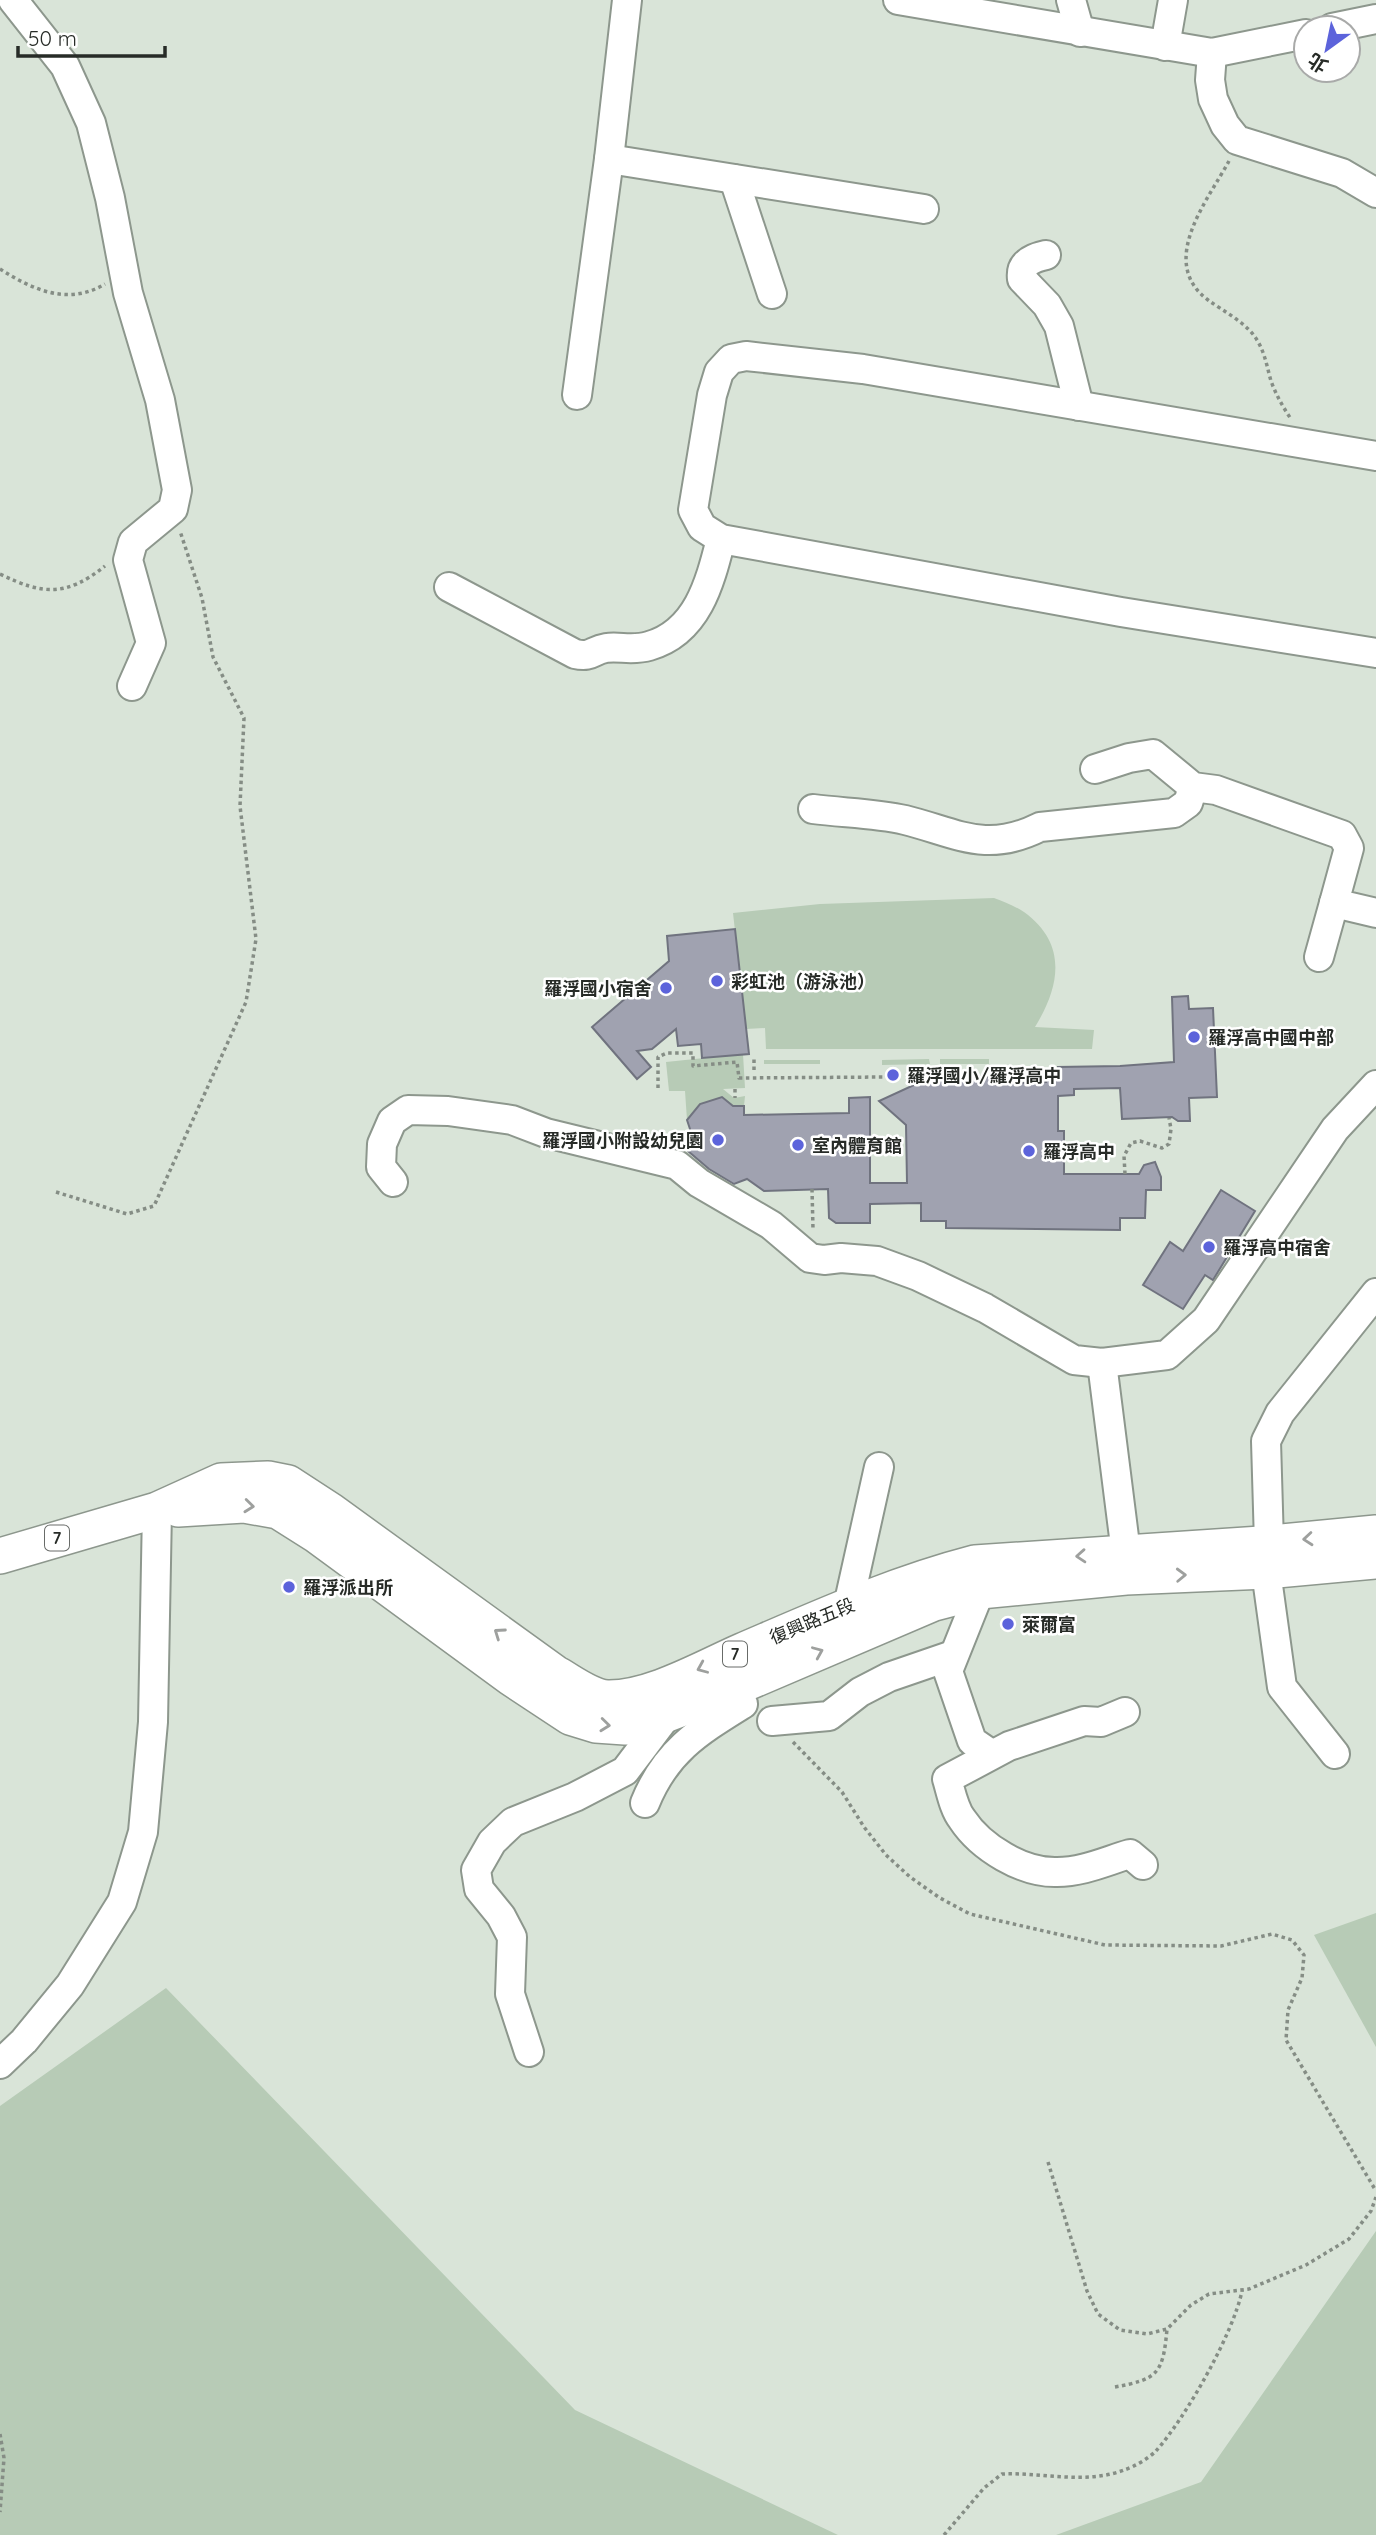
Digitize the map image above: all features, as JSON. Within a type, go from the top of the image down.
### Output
[{"type":"main road","name":"復興路五段","points":[[0,1556],[156,1510],[244,1505],[278,1511],[375,1561],[511,1678],[577,1703],[596,1725],[625,1727],[730,1690],[934,1603],[977,1577]]},
{"type":"main road","name":"復興路五段","points":[[1267,1557],[1376,1533]]},
{"type":"main road","name":"復興路五段","points":[[577,1703],[648,1692],[848,1606],[929,1575],[977,1577],[1267,1557],[1376,1561]]},
{"type":"lane","points":[[13,0],[65,66],[91,123],[110,198],[124,272],[160,400],[177,490],[173,509],[133,542],[128,561],[151,643],[132,686]]},
{"type":"lane","points":[[577,395],[609,159],[627,0]]},
{"type":"lane","points":[[898,0],[1080,33],[1212,53],[1292,37]]},
{"type":"lane","points":[[1071,0],[1080,33]]},
{"type":"lane","points":[[1165,46],[1174,0]]},
{"type":"lane","points":[[1212,53],[1210,80],[1213,99],[1225,125],[1237,140],[1342,173],[1376,193]]},
{"type":"lane","points":[[609,159],[924,209]]},
{"type":"lane","points":[[734,178],[772,294]]},
{"type":"lane","points":[[1046,255],[1033,258],[1026,264],[1021,271],[1022,279],[1054,314],[1079,406]]},
{"type":"lane","points":[[1376,456],[863,369],[746,356],[731,359],[719,372],[712,395],[693,510],[702,527],[720,539],[1121,612],[1376,653]]},
{"type":"lane","points":[[449,587],[575,654],[586,656],[606,648],[628,650],[651,646],[672,634],[695,615],[711,580],[720,539]]},
{"type":"lane","points":[[1096,769],[1129,758],[1153,754],[1193,787],[1216,790],[1342,835],[1349,848],[1319,957]]},
{"type":"lane","points":[[814,809],[904,820],[949,835],[983,841],[1020,837],[1040,827],[1174,813],[1188,803],[1193,787]]},
{"type":"lane","points":[[1334,903],[1376,913]]},
{"type":"lane","points":[[393,1182],[381,1167],[382,1144],[392,1121],[408,1110],[448,1111],[512,1120],[546,1133],[677,1165],[699,1183],[771,1225],[810,1258],[877,1261],[918,1276],[985,1308],[1074,1360],[1102,1363],[1167,1355],[1206,1320],[1335,1129],[1376,1085]]},
{"type":"lane","points":[[1335,1754],[1282,1687],[1267,1557],[1266,1441],[1280,1413],[1376,1293]]},
{"type":"lane","points":[[1102,1363],[1126,1565]]},
{"type":"lane","points":[[848,1606],[879,1467]]},
{"type":"lane","points":[[0,2064],[24,2041],[70,1985],[122,1902],[143,1832],[153,1722],[156,1510]]},
{"type":"lane","points":[[977,1577],[948,1671],[972,1741],[991,1754]]},
{"type":"lane","points":[[772,1721],[829,1716],[860,1692],[889,1676],[953,1655]]},
{"type":"lane","points":[[645,1803],[655,1779],[678,1750],[711,1724],[743,1704]]},
{"type":"lane","points":[[1125,1712],[1101,1722],[1084,1720],[991,1754],[947,1779],[960,1818],[978,1839],[1008,1858],[1035,1870],[1057,1872],[1091,1868],[1130,1854],[1143,1865]]},
{"type":"lane","points":[[529,2052],[510,1994],[512,1937],[501,1916],[479,1889],[476,1870],[492,1842],[513,1822],[575,1797],[625,1771],[667,1714]]},
{"type":"path","points":[[1237,140],[1228,163],[1190,233],[1185,258],[1187,274],[1202,295],[1257,338],[1279,402],[1304,444]]},
{"type":"path","points":[[0,269],[40,291],[69,297],[96,289],[124,272]]},
{"type":"path","points":[[56,1192],[127,1214],[153,1206],[246,1002],[256,939],[240,806],[244,718],[214,657],[202,598],[173,509]]},
{"type":"path","points":[[0,574],[28,588],[62,591],[101,569],[133,542]]},
{"type":"path","points":[[658,1088],[658,1058],[667,1053],[693,1053],[693,1066],[737,1062],[738,1078],[885,1077]]},
{"type":"path","points":[[754,1058],[754,1070]]},
{"type":"path","points":[[734,1088],[735,1098]]},
{"type":"path","points":[[1125,1174],[1124,1157],[1131,1143],[1140,1141],[1162,1148],[1169,1144],[1169,1118]]},
{"type":"path","points":[[812,1189],[813,1220]]},
{"type":"path","points":[[772,1721],[842,1792],[886,1855],[920,1884],[970,1914],[1105,1945],[1221,1946],[1272,1934],[1292,1940],[1304,1955],[1302,1978],[1288,2010],[1286,2040],[1376,2191]]},
{"type":"path","points":[[1048,2162],[1087,2291],[1098,2314],[1120,2330],[1147,2334],[1167,2329],[1191,2305],[1209,2294],[1242,2291],[1306,2265],[1349,2239],[1371,2211],[1376,2197]]},
{"type":"path","points":[[944,2535],[984,2488],[1002,2474],[1090,2478],[1125,2470],[1155,2453],[1185,2409],[1215,2356],[1237,2312],[1242,2291]]},
{"type":"path","points":[[1115,2387],[1144,2382],[1155,2374],[1165,2351],[1167,2329]]},
{"type":"path","points":[[0,2434],[4,2458],[0,2512]]},
{"type":"green space","points":[[994,898],[1021,910],[1038,924],[1048,938],[1053,952],[1054,981],[1044,1012],[1035,1027],[1094,1030],[1092,1049],[766,1049],[765,1028],[746,1029],[733,913],[820,904]]},
{"type":"green space","points":[[743,1054],[745,1088],[723,1089],[734,1098],[745,1096],[744,1106],[733,1106],[722,1098],[699,1104],[699,1113],[692,1113],[687,1120],[685,1091],[669,1091],[666,1062]]},
{"type":"green space","points":[[929,1059],[930,1064],[882,1065],[882,1060]]},
{"type":"green space","points":[[940,1059],[989,1059],[989,1064],[940,1064]]},
{"type":"green space","points":[[764,1060],[820,1060],[820,1064],[764,1064]]},
{"type":"green space","points":[[1376,1913],[1376,2047],[1314,1935]]},
{"type":"green space","points":[[166,1988],[575,2410],[838,2535],[0,2535],[0,2106]]},
{"type":"green space","points":[[1376,2231],[1376,2535],[1056,2535],[1201,2482]]},
{"type":"building","points":[[735,929],[749,1054],[702,1058],[701,1044],[678,1046],[676,1029],[652,1049],[637,1051],[651,1067],[637,1079],[592,1027],[669,961],[667,936]]},
{"type":"building","points":[[1188,996],[1189,1009],[1213,1008],[1217,1097],[1189,1098],[1190,1121],[1178,1121],[1172,1117],[1122,1119],[1120,1088],[1074,1089],[1074,1095],[1058,1096],[1058,1131],[1064,1131],[1064,1174],[1139,1174],[1144,1165],[1155,1162],[1161,1177],[1161,1190],[1146,1190],[1145,1218],[1120,1218],[1120,1230],[946,1228],[946,1221],[921,1221],[921,1203],[870,1204],[870,1223],[836,1223],[829,1218],[828,1189],[764,1191],[747,1179],[734,1184],[709,1169],[688,1151],[690,1129],[687,1120],[700,1104],[722,1097],[733,1106],[744,1106],[744,1115],[849,1113],[849,1098],[870,1097],[870,1183],[907,1183],[906,1125],[879,1101],[916,1084],[970,1075],[999,1079],[1001,1084],[1046,1082],[1046,1076],[1058,1076],[1058,1067],[1174,1062],[1172,997]]},
{"type":"building","name":"羅浮高中宿舍","points":[[1221,1190],[1255,1211],[1213,1280],[1205,1275],[1183,1309],[1143,1285],[1170,1242],[1183,1251]]},
{"type":"place","name":"彩虹池（游泳池）","points":[[717,981]]},
{"type":"place","name":"羅浮國小宿舍","points":[[666,988]]},
{"type":"place","name":"羅浮高中國中部","points":[[1194,1037]]},
{"type":"place","name":"羅浮國小/羅浮高中","points":[[893,1075]]},
{"type":"place","name":"羅浮國小附設幼兒園","points":[[718,1140]]},
{"type":"place","name":"室內體育館","points":[[798,1145]]},
{"type":"place","name":"羅浮高中","points":[[1029,1151]]},
{"type":"place","name":"羅浮高中宿舍","points":[[1209,1247]]},
{"type":"place","name":"羅浮派出所","points":[[289,1587]]},
{"type":"place","name":"萊爾富","points":[[1008,1624]]}]
